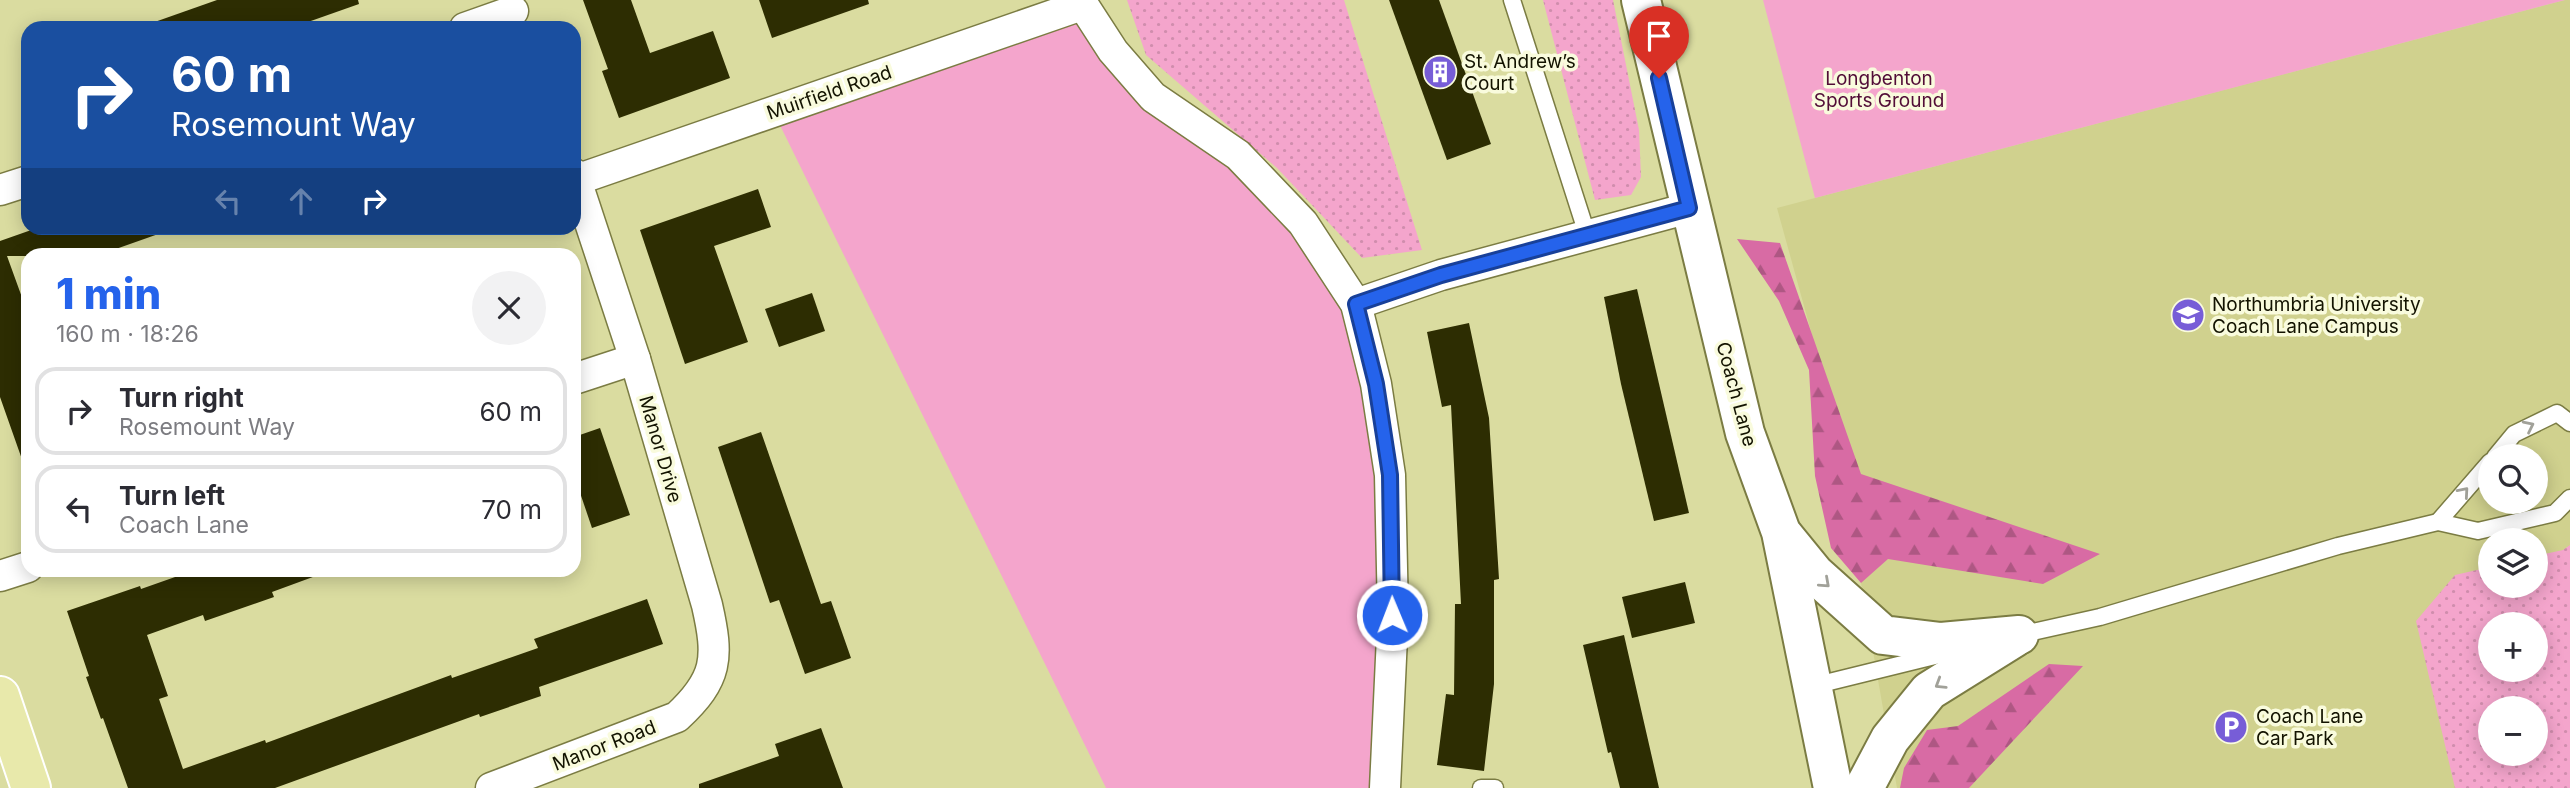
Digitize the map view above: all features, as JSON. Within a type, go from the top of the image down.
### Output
[{"type":"main road","points":[[0,696],[32,788]]},
{"type":"street","name":"Coach Lane","points":[[1641,0],[1745,433],[1781,532],[1833,788]]},
{"type":"street","points":[[1081,2],[1113,51],[1153,97],[1238,155],[1303,223],[1356,304],[1376,384],[1390,475],[1392,615],[1385,788]]},
{"type":"street","name":"Muirfield Road","points":[[581,175],[1081,2]]},
{"type":"street","points":[[487,21],[513,13]]},
{"type":"street","points":[[0,190],[21,183]]},
{"type":"street","name":"Manor Drive","points":[[581,195],[635,359],[715,639],[711,676],[697,698],[677,717]]},
{"type":"street","points":[[1356,304],[1441,275],[1689,208]]},
{"type":"street","points":[[581,377],[635,359]]},
{"type":"street","points":[[1781,532],[1815,574],[1883,635],[1941,642],[2019,635]]},
{"type":"street","points":[[0,576],[21,569]]},
{"type":"street","points":[[1864,788],[1890,739],[1929,691],[2019,635]]},
{"type":"street","name":"Manor Road","points":[[491,788],[677,717]]},
{"type":"lane","points":[[1512,0],[1588,237]]},
{"type":"lane","points":[[2506,444],[2514,434],[2557,413],[2570,423]]},
{"type":"lane","points":[[2438,522],[2478,476]]},
{"type":"lane","points":[[1813,686],[2100,617],[2338,545],[2438,522],[2479,531],[2555,513],[2570,498]]},
{"type":"lane","points":[[1481,788],[1495,788]]},
{"type":"shaded area","name":"Northumbria University Coach Lane Campus","points":[[2570,0],[2570,788],[1897,788],[1855,549],[1836,422],[1777,208]]},
{"type":"green space","points":[[1127,0],[1344,0],[1422,250],[1362,258],[1277,168],[1146,55]]},
{"type":"green space","points":[[1543,0],[1613,0],[1639,130],[1641,177],[1631,195],[1595,200]]},
{"type":"green space","name":"Longbenton Sports Ground","points":[[1763,0],[2565,0],[1815,198]]},
{"type":"green space","points":[[1082,5],[1113,51],[1303,223],[1376,384],[1385,788],[1106,788],[773,111]]},
{"type":"green space","points":[[1737,239],[1780,243],[1861,474],[2100,554],[2043,584],[1888,559],[1861,583],[1831,548],[1815,476],[1809,370],[1779,301]]},
{"type":"green space","points":[[2570,545],[2570,788],[2455,788],[2416,621],[2455,575],[2478,570],[2478,598],[2548,598],[2548,553],[2563,550]]},
{"type":"green space","points":[[2049,664],[2083,666],[1969,788],[1900,788],[1904,768],[1927,730],[1958,726]]},
{"type":"building","points":[[217,0],[358,0],[359,4],[311,21],[158,21]]},
{"type":"building","points":[[583,0],[631,0],[650,53],[713,31],[730,78],[619,118],[602,71],[608,69]]},
{"type":"building","points":[[759,0],[868,0],[869,4],[772,38]]},
{"type":"building","name":"St. Andrew’s Court","points":[[1389,0],[1439,0],[1491,144],[1447,160]]},
{"type":"building","points":[[758,189],[771,227],[714,246],[748,342],[685,364],[640,230]]},
{"type":"building","points":[[21,234],[156,235],[119,248],[21,248],[21,256],[7,256],[21,295],[21,456],[0,397],[0,241]]},
{"type":"building","points":[[1637,289],[1689,513],[1654,521],[1621,384],[1604,297]]},
{"type":"building","points":[[812,293],[825,331],[779,347],[765,309]]},
{"type":"building","points":[[1469,323],[1489,418],[1499,579],[1494,580],[1494,684],[1484,771],[1437,765],[1446,694],[1454,695],[1455,604],[1461,604],[1451,405],[1442,407],[1427,332]]},
{"type":"building","points":[[600,428],[630,515],[592,528],[581,496],[581,435]]},
{"type":"building","points":[[761,432],[821,604],[831,601],[851,658],[805,674],[779,600],[770,603],[718,447]]},
{"type":"building","points":[[175,577],[313,577],[272,592],[274,597],[205,621],[203,615],[147,635],[168,696],[159,699],[183,769],[265,740],[266,743],[451,675],[452,678],[538,648],[534,639],[647,599],[663,644],[539,687],[541,696],[480,717],[479,714],[275,788],[128,788],[86,677],[89,676],[67,611],[140,586],[141,589]]},
{"type":"building","points":[[1685,582],[1695,623],[1632,638],[1622,597]]},
{"type":"building","points":[[1624,635],[1659,788],[1620,788],[1611,752],[1608,753],[1583,645]]},
{"type":"building","points":[[821,728],[843,788],[699,788],[699,784],[779,756],[775,744]]},
{"type":"place","name":"St. Andrew’s Court","points":[[1440,72]]},
{"type":"place","name":"Northumbria University Coach Lane Campus","points":[[2188,315]]},
{"type":"place","name":"Coach Lane Car Park","points":[[2231,727]]},
{"type":"route","points":[[1392,615],[1390,475],[1376,384],[1356,304],[1441,275],[1689,208],[1659,78]]}]
